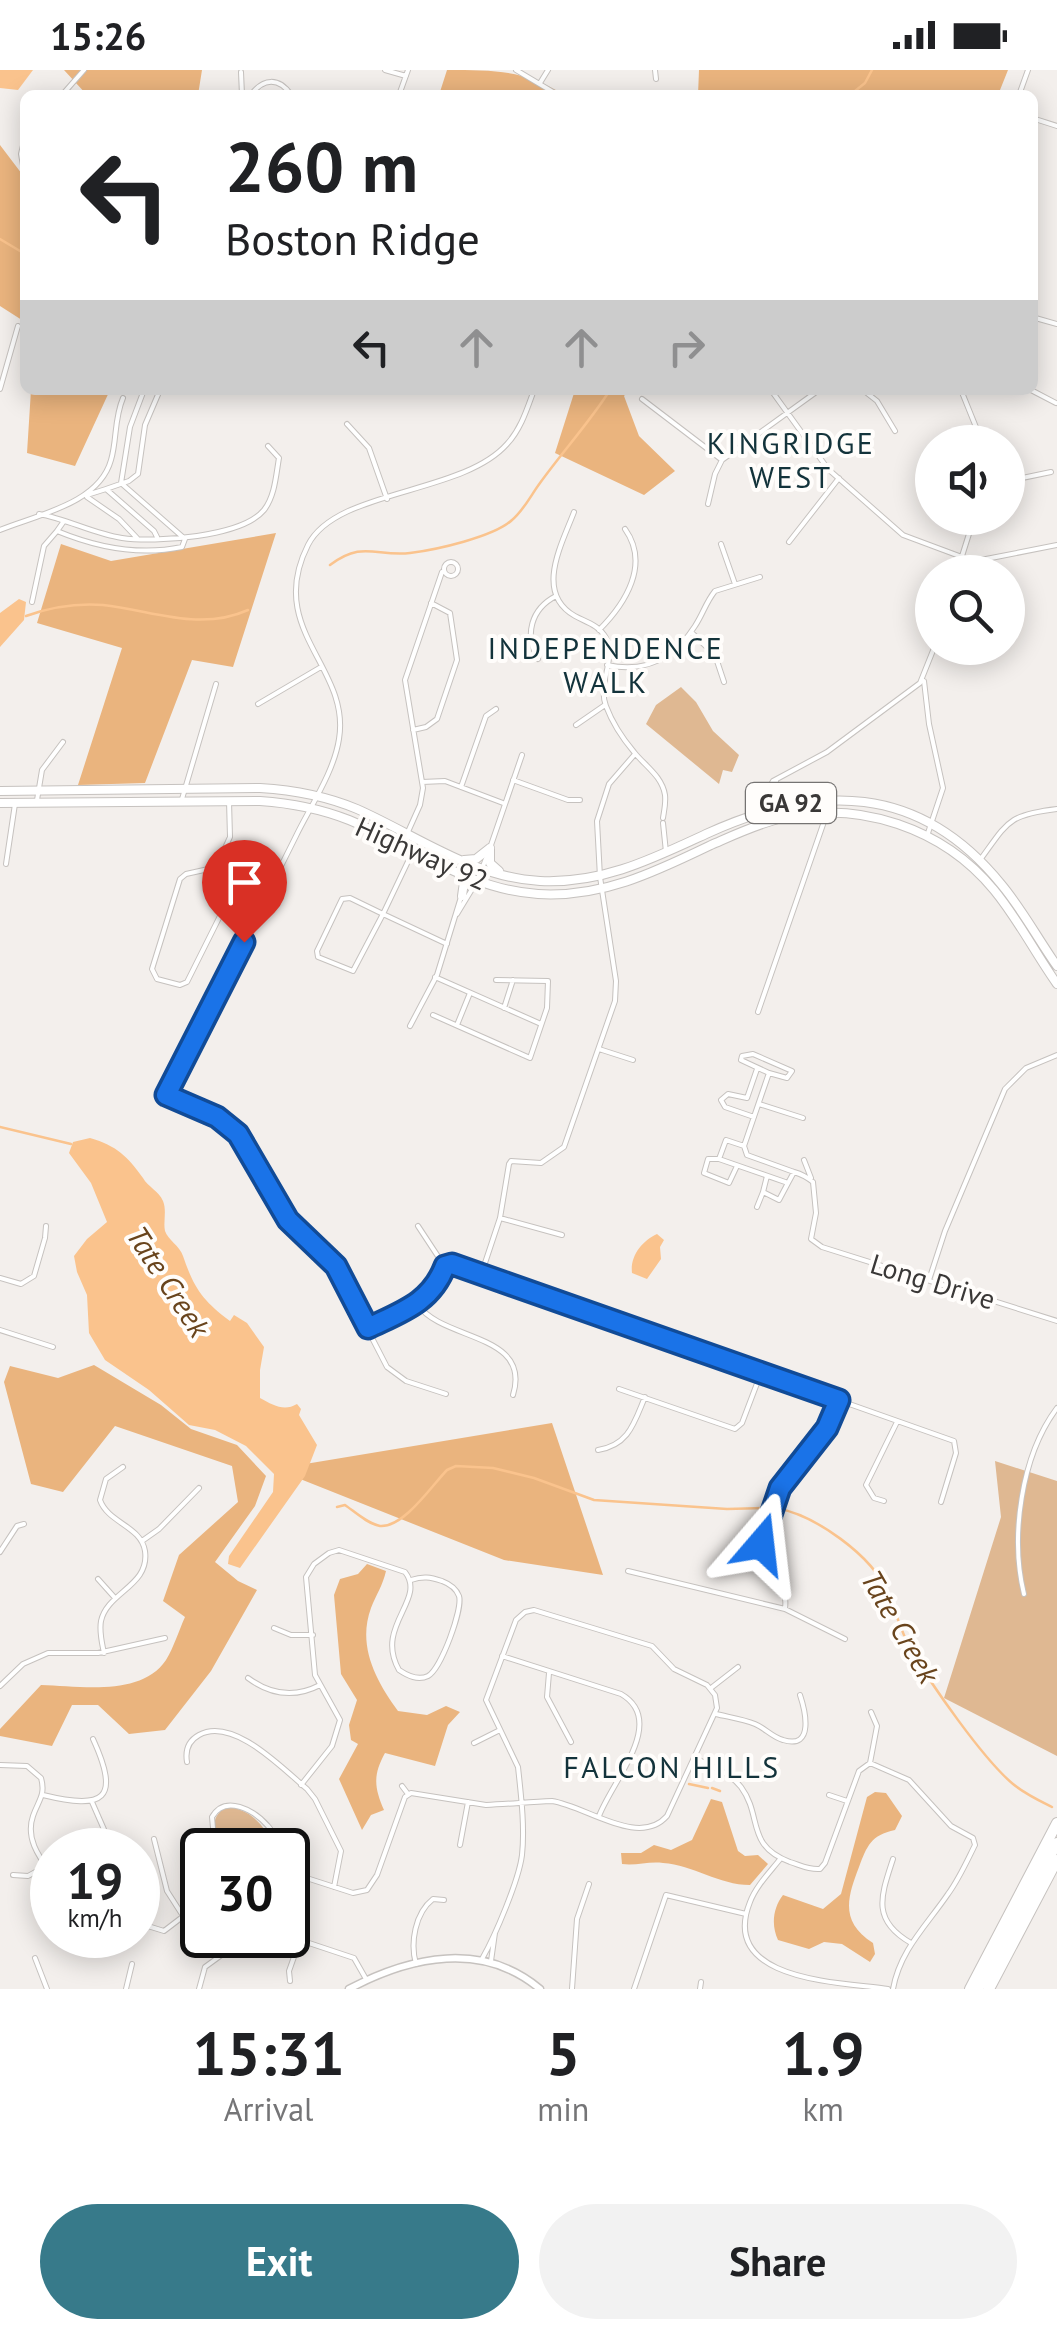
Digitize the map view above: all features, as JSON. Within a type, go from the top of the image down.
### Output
[{"type":"highway","points":[[970,1989],[1057,1824]]},
{"type":"highway","points":[[978,1989],[1057,1843]]},
{"type":"highway","points":[[989,1989],[1057,1860]]},
{"type":"main road","name":"Highway 92","points":[[0,791],[260,788],[315,796],[354,808],[482,868],[508,876],[554,881],[600,877],[754,812],[827,799],[870,803],[900,810],[953,836],[1008,893],[1057,966]]},
{"type":"main road","name":"Highway 92","points":[[0,803],[275,802],[350,820],[474,880],[535,894],[602,890],[649,874],[756,826],[798,815],[827,813],[880,818],[927,836],[964,860],[993,888],[1057,984]]},
{"type":"main road","points":[[462,860],[476,860],[490,848]]},
{"type":"main road","points":[[490,848],[490,863],[508,876]]},
{"type":"main road","points":[[456,872],[464,882],[462,896]]},
{"type":"street","points":[[66,90],[84,70]]},
{"type":"street","points":[[385,70],[407,73]]},
{"type":"street","points":[[516,70],[550,90]]},
{"type":"street","points":[[540,84],[548,70]]},
{"type":"street","points":[[655,70],[656,79]]},
{"type":"street","points":[[254,90],[272,81],[288,90]]},
{"type":"street","points":[[0,389],[18,326]]},
{"type":"street","points":[[122,483],[130,426],[142,395]]},
{"type":"street","points":[[0,530],[130,481],[142,468],[145,425],[158,395]]},
{"type":"street","points":[[446,1394],[396,1377],[386,1366],[336,1266],[288,1220],[238,1134],[217,1117],[166,1095],[336,754],[340,733],[338,706],[294,604],[308,543],[334,518],[454,476],[494,457],[520,427],[532,395]]},
{"type":"street","points":[[775,395],[812,450],[839,478],[903,535],[950,555]]},
{"type":"street","points":[[708,504],[714,474],[722,460],[813,395]]},
{"type":"street","points":[[869,395],[883,408],[896,431]]},
{"type":"street","points":[[964,395],[975,425]]},
{"type":"street","points":[[82,496],[109,467],[123,398]]},
{"type":"street","points":[[642,399],[722,460]]},
{"type":"street","points":[[347,424],[368,448],[387,498]]},
{"type":"street","points":[[39,514],[137,540],[238,528],[266,508],[279,458],[268,446]]},
{"type":"street","points":[[1025,477],[1051,472]]},
{"type":"street","points":[[789,542],[839,478]]},
{"type":"street","points":[[57,530],[133,552],[182,547],[185,539],[122,483]]},
{"type":"street","points":[[106,489],[158,538]]},
{"type":"street","points":[[82,496],[120,520],[137,540]]},
{"type":"street","points":[[574,512],[553,572],[556,596],[567,611],[599,630],[608,645],[605,705],[635,754],[660,781],[665,795],[666,852]]},
{"type":"street","points":[[32,602],[46,542],[64,520]]},
{"type":"street","points":[[599,630],[622,603],[637,561],[634,542],[625,529]]},
{"type":"street","points":[[721,544],[735,584]]},
{"type":"street","points":[[1006,555],[1057,545]]},
{"type":"street","points":[[407,834],[420,805],[422,782],[405,680],[442,572]]},
{"type":"street","points":[[607,665],[646,667],[691,632],[711,596],[721,588],[760,577]]},
{"type":"street","points":[[538,658],[529,642],[529,633],[541,606],[556,596]]},
{"type":"street","points":[[413,730],[437,719],[458,660],[450,614],[431,603]]},
{"type":"street","points":[[691,632],[715,655],[724,682]]},
{"type":"street","points":[[754,812],[770,783],[827,752],[912,691],[924,678],[928,665]]},
{"type":"street","points":[[258,704],[321,667]]},
{"type":"street","points":[[924,678],[929,724],[943,780],[942,797],[927,836]]},
{"type":"street","points":[[182,802],[216,684]]},
{"type":"street","points":[[576,725],[605,705]]},
{"type":"street","points":[[460,787],[486,716],[496,709]]},
{"type":"street","points":[[38,805],[36,792],[42,770],[63,742]]},
{"type":"street","points":[[482,1274],[500,1218],[512,1161],[541,1163],[564,1148],[616,993],[596,831],[601,802],[612,777],[635,754]]},
{"type":"street","points":[[410,1026],[436,977],[462,896],[482,868],[522,756]]},
{"type":"street","points":[[782,776],[773,790],[787,804]]},
{"type":"street","points":[[422,782],[438,780],[504,804]]},
{"type":"street","points":[[513,780],[568,800],[580,800]]},
{"type":"street","points":[[222,869],[219,861],[230,836],[229,801]]},
{"type":"street","points":[[6,864],[15,804]]},
{"type":"street","points":[[980,860],[1011,819],[1057,810]]},
{"type":"street","points":[[758,1012],[827,813]]},
{"type":"street","points":[[413,851],[383,914],[353,971],[318,956],[342,899],[350,898],[383,914],[447,944]]},
{"type":"street","points":[[213,868],[213,863],[219,861]]},
{"type":"street","points":[[213,868],[234,878],[234,888],[187,982],[180,986],[157,979],[152,969],[180,878],[213,868]]},
{"type":"street","points":[[457,914],[474,880]]},
{"type":"street","points":[[436,977],[542,1024]]},
{"type":"street","points":[[433,1015],[530,1058],[547,1008],[548,981],[496,980]]},
{"type":"street","points":[[504,1008],[512,980]]},
{"type":"street","points":[[457,1026],[470,993]]},
{"type":"street","points":[[599,1049],[633,1060]]},
{"type":"street","points":[[753,1054],[792,1070],[787,1078],[770,1073],[743,1063],[742,1056],[753,1054]]},
{"type":"street","points":[[929,1280],[940,1243],[1006,1089],[1026,1068],[1057,1055]]},
{"type":"street","points":[[754,1117],[725,1107],[721,1100],[728,1094],[746,1098],[757,1069]]},
{"type":"street","points":[[770,1073],[744,1146],[747,1155],[813,1182]]},
{"type":"street","points":[[759,1104],[802,1118]]},
{"type":"street","points":[[719,1160],[726,1140],[744,1146]]},
{"type":"street","points":[[737,1166],[730,1182],[704,1173],[709,1158],[719,1160],[768,1176],[788,1184]]},
{"type":"street","points":[[804,1160],[813,1182]]},
{"type":"street","points":[[763,1192],[780,1200],[794,1172]]},
{"type":"street","points":[[757,1207],[768,1176]]},
{"type":"street","name":"Long Drive","points":[[813,1182],[816,1212],[811,1239],[822,1247],[1057,1321]]},
{"type":"street","points":[[500,1218],[562,1235]]},
{"type":"street","points":[[0,1278],[20,1284],[34,1276],[46,1226]]},
{"type":"street","points":[[418,1226],[445,1266]]},
{"type":"street","points":[[445,1266],[452,1264],[482,1274],[954,1441],[956,1453],[941,1502]]},
{"type":"street","points":[[368,1328],[418,1305],[438,1284],[445,1266]]},
{"type":"street","points":[[418,1305],[431,1320],[500,1347],[514,1374],[513,1396]]},
{"type":"street","points":[[0,1330],[54,1347]]},
{"type":"street","points":[[619,1389],[735,1429],[742,1424],[761,1373]]},
{"type":"street","points":[[598,1450],[630,1435],[645,1397]]},
{"type":"street","points":[[785,1609],[787,1594],[764,1557],[761,1544],[780,1488],[827,1428],[839,1400]]},
{"type":"street","points":[[1024,1594],[1017,1562],[1027,1469],[1038,1438],[1057,1408]]},
{"type":"street","points":[[884,1501],[874,1498],[866,1485],[897,1422]]},
{"type":"street","points":[[104,1652],[101,1620],[115,1598],[144,1569],[146,1555],[142,1541],[108,1514],[100,1500],[106,1478],[123,1467]]},
{"type":"street","points":[[142,1541],[199,1488]]},
{"type":"street","points":[[0,1552],[13,1530],[24,1524]]},
{"type":"street","points":[[302,1784],[332,1746],[340,1723],[314,1669],[305,1582],[314,1564],[329,1553],[349,1551],[400,1568],[411,1580],[410,1596],[392,1633],[393,1658],[399,1670],[408,1676],[427,1676],[439,1663],[459,1612],[460,1598],[446,1583],[425,1576],[411,1580]]},
{"type":"street","points":[[628,1571],[785,1609],[845,1639]]},
{"type":"street","points":[[98,1578],[115,1598]]},
{"type":"street","points":[[408,1794],[426,1793],[468,1802],[520,1803],[561,1802],[629,1828],[658,1824],[667,1816],[716,1714],[711,1688],[674,1669],[652,1646],[534,1610],[516,1620],[486,1700],[518,1767],[520,1803],[521,1858],[487,1960]]},
{"type":"street","points":[[274,1628],[291,1636],[313,1635]]},
{"type":"street","points":[[0,1686],[19,1667],[40,1656],[104,1652],[165,1638]]},
{"type":"street","points":[[502,1656],[625,1696],[639,1714],[641,1726],[636,1744],[599,1816]]},
{"type":"street","points":[[711,1688],[738,1668]]},
{"type":"street","points":[[549,1672],[547,1697],[571,1742]]},
{"type":"street","points":[[427,1676],[430,1684]]},
{"type":"street","points":[[248,1678],[292,1695],[304,1694],[320,1685]]},
{"type":"street","points":[[716,1714],[755,1724],[790,1742],[802,1735],[808,1722],[800,1695]]},
{"type":"street","points":[[695,1758],[740,1786],[760,1841],[781,1858],[822,1872],[861,1769],[870,1762],[877,1726],[871,1712]]},
{"type":"street","points":[[474,1743],[500,1730]]},
{"type":"street","points":[[187,1762],[186,1750],[191,1741],[206,1732],[222,1732],[248,1741],[302,1784],[315,1798],[341,1850],[334,1887]]},
{"type":"street","points":[[43,1795],[78,1804],[92,1802],[105,1790],[106,1767],[92,1739]]},
{"type":"street","points":[[781,1858],[754,1894],[746,1914],[747,1933],[764,1962],[776,1970],[891,1989],[911,1943],[946,1897],[976,1843],[945,1820],[909,1780],[870,1762]]},
{"type":"street","points":[[0,1765],[19,1765],[34,1770],[41,1778],[43,1795],[31,1828]]},
{"type":"street","points":[[402,1786],[408,1794]]},
{"type":"street","points":[[310,1879],[356,1893],[370,1888],[408,1794]]},
{"type":"street","points":[[829,1795],[847,1802]]},
{"type":"street","points":[[92,1802],[103,1828]]},
{"type":"street","points":[[460,1845],[468,1802]]},
{"type":"street","points":[[213,1828],[212,1817],[219,1807],[228,1804],[238,1806],[270,1828]]},
{"type":"street","points":[[893,1859],[883,1889],[882,1911],[890,1926],[911,1943]]},
{"type":"street","points":[[160,1864],[167,1891],[180,1910]]},
{"type":"street","points":[[13,1875],[30,1875]]},
{"type":"street","points":[[572,1989],[576,1925],[589,1884]]},
{"type":"street","points":[[634,1989],[666,1893],[746,1914]]},
{"type":"street","points":[[416,1964],[412,1942],[424,1908],[433,1898],[444,1900]]},
{"type":"street","points":[[290,1980],[289,1971],[300,1940],[348,1955],[356,1961],[366,1981]]},
{"type":"street","points":[[350,1989],[416,1964],[451,1957],[487,1960],[510,1968],[540,1989]]},
{"type":"street","points":[[35,1958],[48,1989]]},
{"type":"street","points":[[199,1989],[207,1964],[216,1958]]},
{"type":"street","points":[[126,1989],[132,1964]]},
{"type":"street","points":[[700,1989],[701,1982]]},
{"type":"shaded area","points":[[64,70],[202,70],[199,90],[82,90]]},
{"type":"shaded area","points":[[447,70],[480,70],[509,73],[555,90],[441,90]]},
{"type":"shaded area","points":[[699,70],[1008,70],[1000,90],[698,90]]},
{"type":"shaded area","points":[[0,145],[20,171],[20,319],[0,306]]},
{"type":"shaded area","points":[[31,395],[108,395],[75,466],[27,453]]},
{"type":"shaded area","points":[[573,395],[625,395],[639,436],[675,471],[644,495],[555,453]]},
{"type":"shaded area","points":[[276,533],[233,667],[192,660],[145,783],[78,785],[122,648],[37,623],[61,544],[111,561]]},
{"type":"shaded area","points":[[681,687],[696,702],[713,731],[739,755],[732,772],[723,770],[719,784],[646,724],[656,705]]},
{"type":"shaded area","points":[[94,1365],[161,1405],[191,1429],[237,1445],[266,1476],[255,1506],[215,1562],[238,1581],[257,1590],[211,1671],[165,1730],[129,1734],[98,1705],[72,1705],[52,1746],[0,1736],[0,1729],[41,1685],[109,1687],[142,1680],[155,1672],[169,1655],[185,1617],[163,1601],[179,1555],[238,1502],[232,1466],[115,1426],[63,1492],[31,1484],[4,1382],[10,1366],[58,1378]]},
{"type":"shaded area","points":[[552,1423],[603,1575],[504,1560],[275,1469]]},
{"type":"shaded area","points":[[995,1461],[1057,1481],[1057,1756],[944,1698],[1001,1517]]},
{"type":"shaded area","points":[[367,1564],[386,1571],[371,1608],[366,1636],[371,1662],[390,1700],[398,1711],[427,1715],[446,1706],[460,1712],[448,1725],[435,1766],[385,1753],[376,1781],[384,1810],[371,1815],[362,1830],[339,1779],[358,1744],[351,1740],[349,1725],[357,1700],[341,1674],[334,1595],[340,1579],[358,1574]]},
{"type":"shaded area","points":[[875,1792],[886,1793],[902,1816],[895,1830],[875,1838],[868,1847],[851,1889],[851,1918],[873,1943],[875,1954],[870,1962],[842,1944],[824,1942],[809,1949],[778,1940],[774,1917],[783,1895],[823,1909],[841,1894],[867,1797]]},
{"type":"shaded area","points":[[711,1799],[722,1802],[738,1851],[745,1856],[758,1855],[768,1864],[750,1885],[674,1865],[622,1864],[621,1853],[641,1853],[654,1845],[671,1850],[692,1840]]},
{"type":"shaded area","points":[[226,1807],[243,1811],[263,1828],[214,1828]]},
{"type":"water","points":[[0,70],[33,70],[18,90],[0,88]]},
{"type":"water","points":[[19,599],[26,602],[24,620],[0,647],[0,613]]},
{"type":"water","points":[[90,1138],[121,1153],[161,1198],[165,1231],[181,1252],[200,1293],[230,1321],[234,1315],[247,1323],[264,1347],[260,1398],[283,1407],[297,1404],[301,1409],[299,1415],[317,1445],[305,1476],[240,1568],[228,1564],[229,1556],[273,1492],[274,1474],[246,1446],[215,1430],[189,1425],[149,1390],[105,1360],[89,1333],[87,1295],[74,1256],[107,1222],[91,1183],[69,1153],[73,1142]]},
{"type":"water","points":[[657,1234],[664,1240],[661,1259],[647,1279],[632,1273],[638,1250]]},
{"type":"waterway","points":[[856,90],[872,70]]},
{"type":"waterway","points":[[0,239],[20,251]]},
{"type":"waterway","points":[[330,565],[361,551],[398,554],[449,546],[503,526],[520,512],[606,395]]},
{"type":"waterway","points":[[26,616],[83,605],[194,619],[248,610]]},
{"type":"waterway","name":"Tate Creek","points":[[0,1127],[71,1144]]},
{"type":"waterway","name":"Tate Creek","points":[[337,1507],[345,1505],[375,1525],[389,1525],[408,1513],[447,1470],[456,1466],[493,1468],[534,1478],[594,1500],[769,1508]]},
{"type":"waterway","name":"Tate Creek","points":[[776,1508],[824,1528],[869,1565],[888,1593],[911,1650],[958,1720],[1013,1784],[1052,1807]]},
{"type":"waterway","points":[[689,1784],[708,1788]]},
{"type":"waterway","points":[[712,1788],[720,1791]]},
{"type":"district","name":"KINGRIDGE WEST","points":[[791,459]]},
{"type":"district","name":"INDEPENDENCE WALK","points":[[606,664]]},
{"type":"district","name":"FALCON HILLS","points":[[672,1766]]},
{"type":"route","points":[[244,942],[166,1095],[217,1117],[238,1134],[288,1220],[336,1266],[368,1328],[418,1305],[438,1284],[445,1266],[452,1264],[839,1400],[827,1428],[780,1488],[761,1544]]}]
